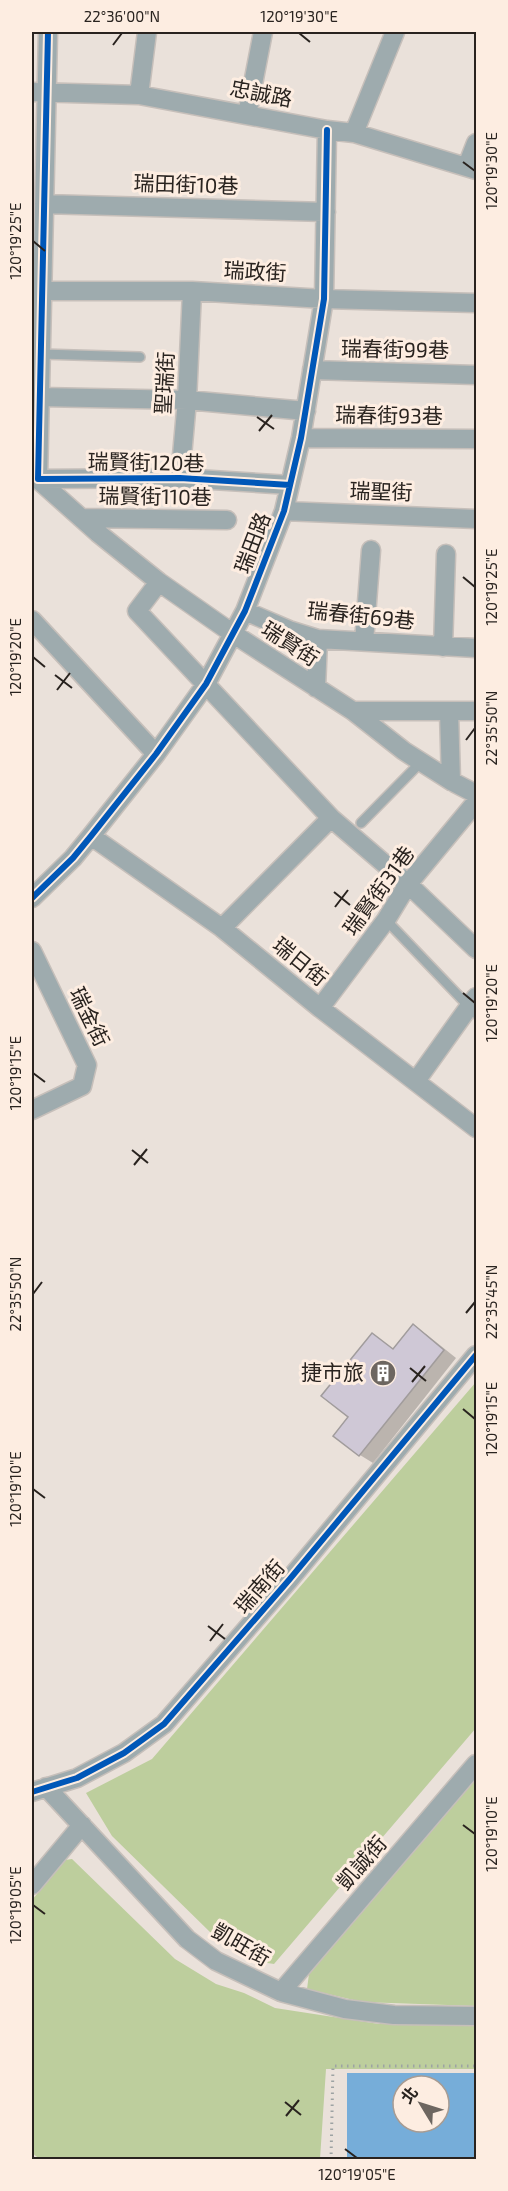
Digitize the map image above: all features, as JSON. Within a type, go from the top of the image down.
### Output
[{"type":"street","points":[[35,476],[41,397],[37,291],[44,204],[38,92],[48,32]]},
{"type":"street","points":[[139,95],[147,32]]},
{"type":"street","points":[[247,115],[263,32]]},
{"type":"street","points":[[354,133],[395,32]]},
{"type":"street","name":"忠誠路","points":[[38,92],[139,95],[354,133],[472,168]]},
{"type":"street","name":"瑞田路","points":[[32,898],[73,858],[91,836],[156,754],[206,684],[245,611],[284,510],[301,438],[324,299],[327,130]]},
{"type":"street","points":[[472,168],[477,143]]},
{"type":"street","name":"瑞田街10巷","points":[[44,204],[326,212]]},
{"type":"street","name":"瑞政街","points":[[37,291],[192,291],[324,299],[477,303]]},
{"type":"street","name":"聖瑞街","points":[[180,478],[187,400],[192,291]]},
{"type":"street","name":"瑞春街99巷","points":[[312,370],[477,375]]},
{"type":"street","points":[[41,397],[187,400],[306,411]]},
{"type":"street","name":"瑞春街93巷","points":[[301,438],[477,440]]},
{"type":"street","name":"瑞賢街120巷","points":[[35,476],[180,478],[290,485]]},
{"type":"street","name":"瑞賢街","points":[[35,476],[81,518],[159,582],[232,633],[353,711],[421,762],[451,782],[477,794]]},
{"type":"street","name":"瑞聖街","points":[[284,510],[477,519]]},
{"type":"street","name":"瑞賢街110巷","points":[[81,518],[227,520]]},
{"type":"street","points":[[364,642],[371,550]]},
{"type":"street","points":[[443,647],[446,554]]},
{"type":"street","points":[[159,582],[137,611],[332,818],[408,884],[477,949]]},
{"type":"street","name":"瑞春街69巷","points":[[245,611],[289,630],[318,639],[477,648]]},
{"type":"street","points":[[32,620],[156,754]]},
{"type":"street","points":[[316,688],[318,639]]},
{"type":"street","points":[[353,711],[477,711]]},
{"type":"street","points":[[448,711],[451,782]]},
{"type":"street","name":"瑞賢街31巷","points":[[321,1008],[386,920],[408,884],[477,802]]},
{"type":"street","points":[[222,928],[332,818]]},
{"type":"street","name":"瑞日街","points":[[91,836],[222,928],[321,1008],[477,1128]]},
{"type":"street","name":"瑞金街","points":[[32,951],[87,1065],[82,1086],[32,1110]]},
{"type":"street","points":[[417,1081],[474,1006]]},
{"type":"street","name":"瑞南街","points":[[39,1790],[77,1778],[124,1753],[164,1724],[297,1571],[477,1355]]},
{"type":"street","name":"凱誠街","points":[[281,1992],[477,1764]]},
{"type":"street","name":"凱旺街","points":[[39,1790],[82,1825],[188,1939],[216,1961],[281,1992],[345,2009],[376,2014],[477,2016]]},
{"type":"street","points":[[32,1885],[82,1825]]},
{"type":"lane","points":[[41,354],[140,357]]},
{"type":"lane","points":[[361,823],[421,762]]},
{"type":"lane","points":[[386,920],[474,1006]]},
{"type":"path","points":[[331,2160],[333,2066],[477,2066]]},
{"type":"green space","points":[[476,1382],[476,1728],[274,1964],[255,1961],[211,1933],[112,1836],[86,1793],[152,1759]]},
{"type":"green space","points":[[476,1778],[476,2006],[362,2002],[307,1989],[309,1974]]},
{"type":"green space","points":[[72,1859],[175,1959],[216,1984],[244,1993],[275,2008],[379,2024],[476,2024],[476,2069],[326,2069],[320,2159],[41,2160],[32,2153],[32,1900],[65,1860]]},
{"type":"water","points":[[347,2073],[476,2073],[476,2159],[347,2159]]},
{"type":"building","name":"捷市旅","points":[[413,1324],[444,1350],[359,1456],[333,1436],[348,1417],[321,1396],[372,1333],[393,1349]]},
{"type":"cycle path","points":[[48,32],[38,479],[180,478],[290,485]]},
{"type":"cycle path","points":[[32,898],[73,858],[91,836],[156,754],[206,684],[245,611],[284,511],[301,438],[324,299],[327,130]]},
{"type":"cycle path","points":[[32,1792],[77,1778],[124,1753],[164,1724],[289,1580],[476,1355]]},
{"type":"place","name":"捷市旅","points":[[383,1373]]}]
